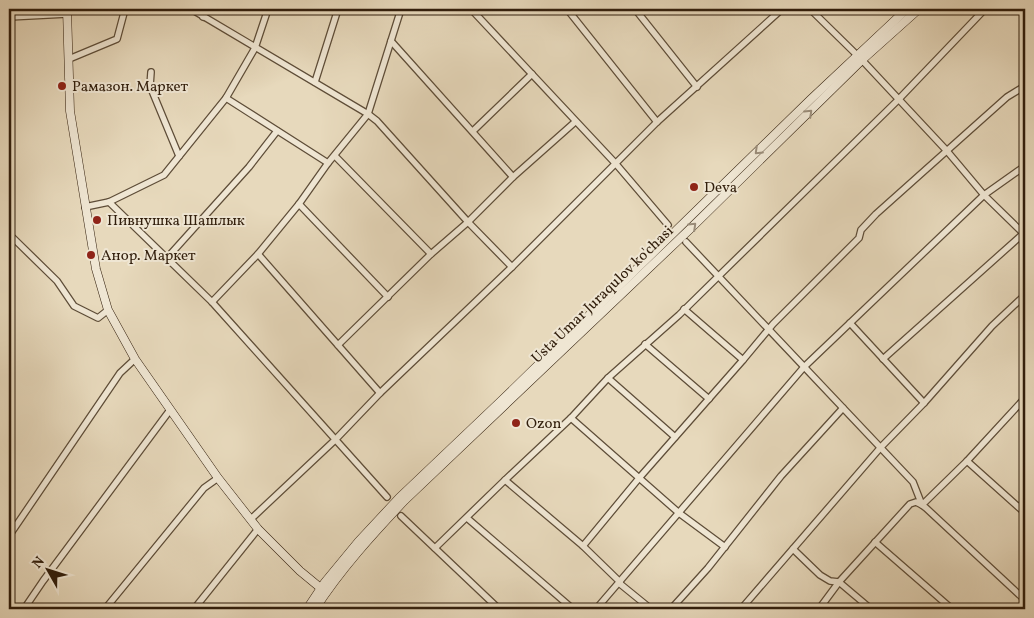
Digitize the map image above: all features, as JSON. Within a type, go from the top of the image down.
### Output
[{"type":"main road","name":"Usta Umar Juraqulov ko'chasi","points":[[307,609],[405,500],[685,234],[907,9]]},
{"type":"main road","name":"Usta Umar Juraqulov ko'chasi","points":[[860,58],[919,9]]},
{"type":"main road","points":[[67,12],[70,112],[96,269],[108,310],[135,359],[218,478],[258,529],[300,571],[323,590]]},
{"type":"main road","name":"Usta Umar Juraqulov ko'chasi","points":[[315,609],[323,590]]},
{"type":"street","points":[[69,59],[117,39],[125,9]]},
{"type":"street","points":[[190,9],[368,114],[512,267]]},
{"type":"street","points":[[203,16],[206,9]]},
{"type":"street","points":[[85,207],[109,202],[164,175],[226,98],[256,48],[268,9]]},
{"type":"street","points":[[316,82],[338,9]]},
{"type":"street","points":[[212,302],[258,254],[299,204],[328,162],[335,156],[368,114],[401,9]]},
{"type":"street","points":[[471,9],[616,164],[668,225]]},
{"type":"street","points":[[568,9],[657,122]]},
{"type":"street","points":[[635,9],[697,87]]},
{"type":"street","points":[[251,519],[335,440],[380,393],[512,267],[657,122],[782,9]]},
{"type":"street","points":[[810,9],[860,58],[947,151],[984,195],[1024,234],[883,359]]},
{"type":"street","points":[[435,548],[571,418],[608,378],[684,309],[898,100],[985,9]]},
{"type":"street","points":[[9,17],[67,12]]},
{"type":"street","points":[[391,41],[513,177]]},
{"type":"street","points":[[151,72],[150,86],[179,156]]},
{"type":"street","points":[[473,131],[532,74]]},
{"type":"street","points":[[583,546],[769,328],[859,238],[862,230],[876,214],[1007,97],[1025,86]]},
{"type":"street","points":[[9,97],[9,139]]},
{"type":"street","points":[[226,98],[328,162]]},
{"type":"street","points":[[338,345],[431,254],[575,122]]},
{"type":"street","points":[[168,258],[249,168],[278,131]]},
{"type":"street","points":[[335,156],[431,254]]},
{"type":"street","points":[[596,609],[804,367],[984,195],[1025,166]]},
{"type":"street","points":[[109,202],[212,302],[387,497]]},
{"type":"street","points":[[299,204],[388,297]]},
{"type":"street","points":[[9,234],[57,281],[74,306],[98,318],[108,310]]},
{"type":"street","points":[[686,242],[913,482],[922,505]]},
{"type":"street","points":[[258,254],[306,311],[380,393]]},
{"type":"street","points":[[741,609],[881,447],[924,403],[992,326],[1025,295]]},
{"type":"street","points":[[684,309],[743,360]]},
{"type":"street","points":[[850,323],[924,403]]},
{"type":"street","points":[[645,344],[709,399]]},
{"type":"street","points":[[9,536],[120,373],[135,359]]},
{"type":"street","points":[[608,378],[675,437]]},
{"type":"street","points":[[922,505],[967,461],[1025,398]]},
{"type":"street","points":[[671,609],[725,547],[781,476],[843,408]]},
{"type":"street","points":[[24,609],[170,410]]},
{"type":"street","points":[[571,418],[679,513],[725,547]]},
{"type":"street","points":[[967,461],[1025,513]]},
{"type":"street","points":[[105,609],[204,488],[218,478]]},
{"type":"street","points":[[504,480],[583,546],[651,609]]},
{"type":"street","points":[[1019,507],[1025,501]]},
{"type":"street","points":[[819,609],[875,542],[910,504],[916,502],[922,505],[1025,600]]},
{"type":"street","points":[[401,516],[499,609]]},
{"type":"street","points":[[467,518],[573,609]]},
{"type":"street","points":[[194,609],[258,529]]},
{"type":"street","points":[[875,542],[952,609]]},
{"type":"street","points":[[793,550],[820,575],[830,581],[840,582],[871,609]]},
{"type":"place","name":"Рамазон. Маркет","points":[[62,86]]},
{"type":"place","name":"Deva","points":[[694,187]]},
{"type":"place","name":"Пивнушка Шашлык","points":[[97,220]]},
{"type":"place","name":"Анор. Маркет","points":[[91,255]]},
{"type":"place","name":"Ozon","points":[[516,423]]}]
